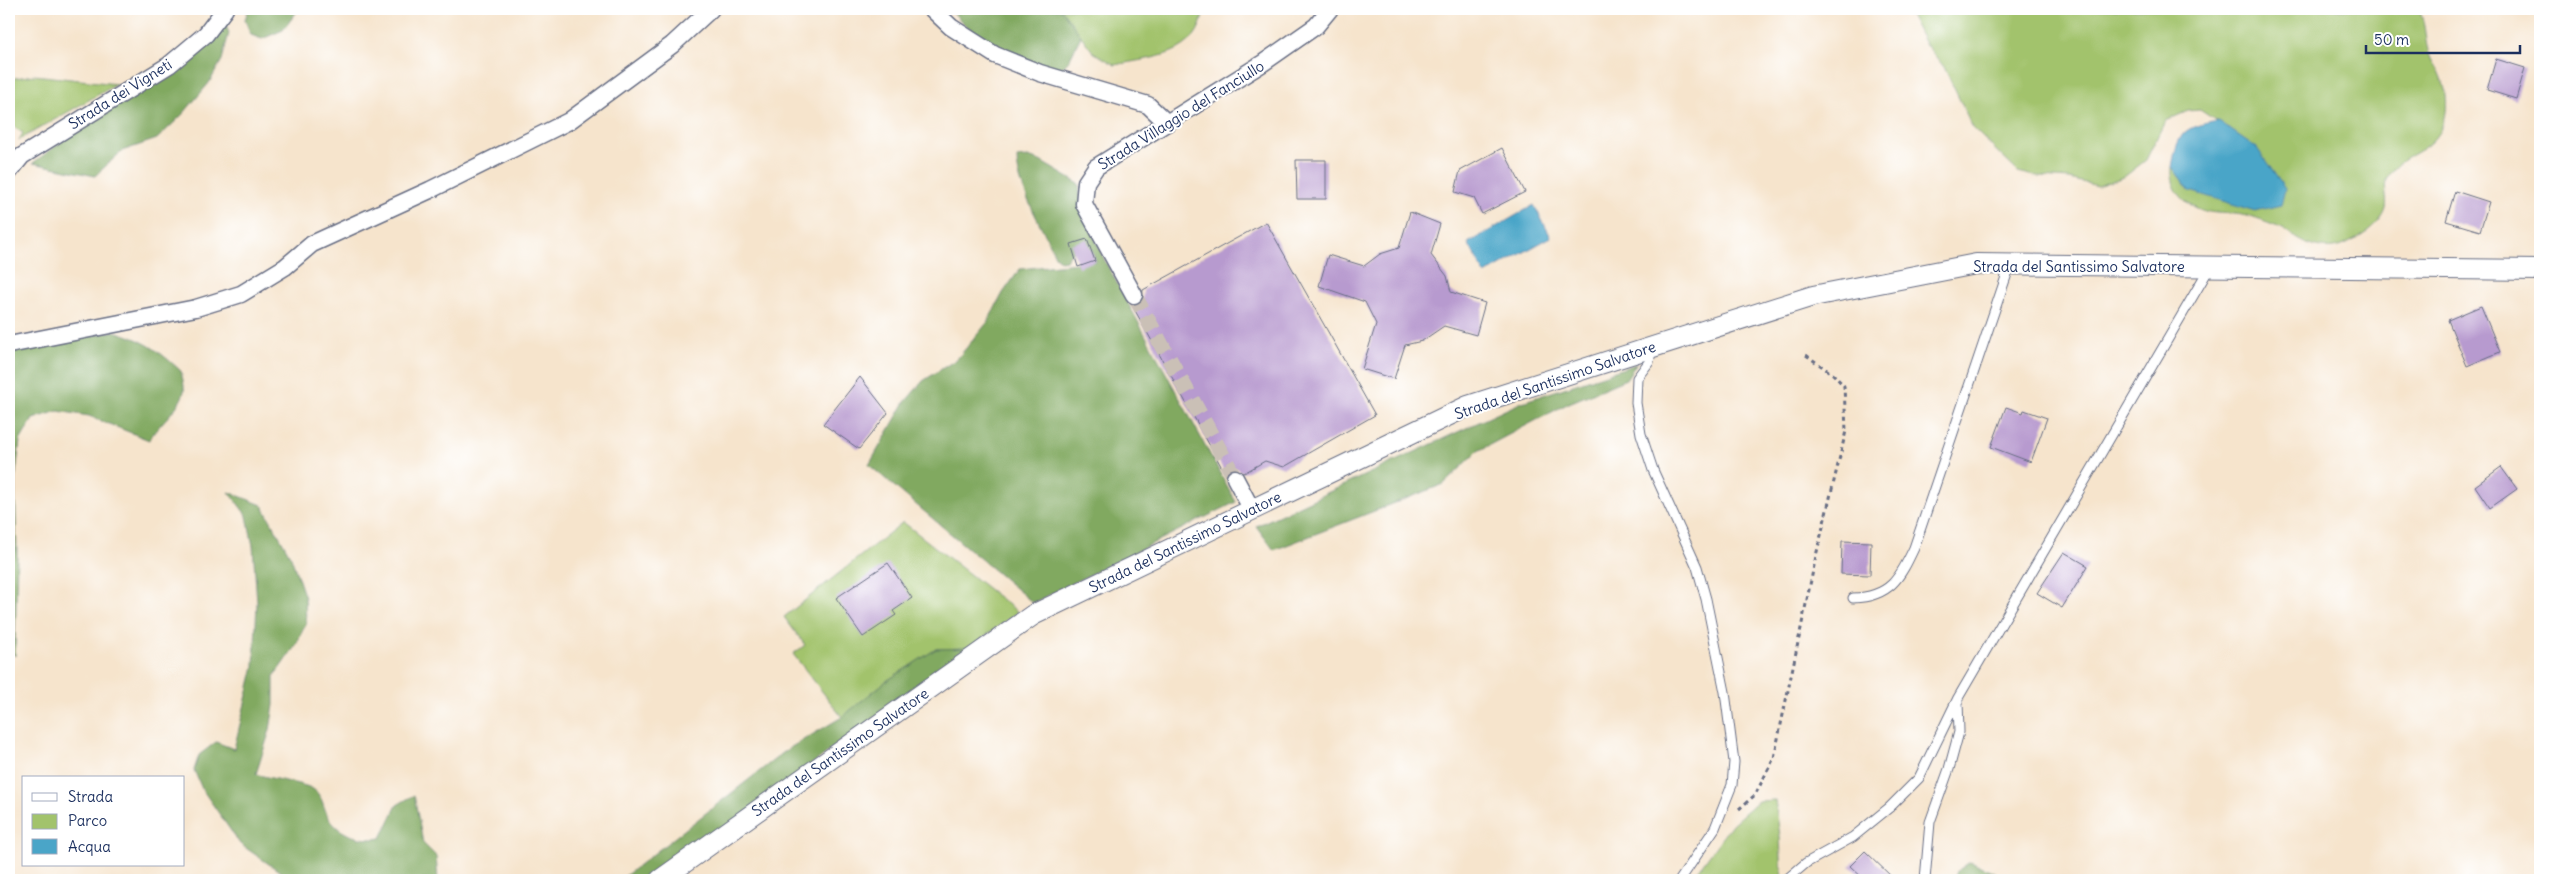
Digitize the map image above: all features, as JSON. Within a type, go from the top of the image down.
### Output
[{"type":"street","name":"Strada dei Vigneti","points":[[9,172],[22,156],[169,65],[206,34],[225,9]]},
{"type":"street","points":[[9,344],[196,308],[241,294],[285,267],[312,244],[430,190],[568,121],[672,45],[711,9]]},
{"type":"street","points":[[932,9],[951,26],[995,55],[1040,73],[1148,104],[1167,122]]},
{"type":"street","name":"Strada Villaggio del Fanciullo","points":[[1134,295],[1084,204],[1086,182],[1096,167],[1263,63],[1316,26],[1330,9]]},
{"type":"street","name":"Strada del Santissimo Salvatore","points":[[660,880],[1033,615],[1468,406],[1813,296],[1976,264],[2540,270]]},
{"type":"street","points":[[1235,478],[1252,510]]},
{"type":"lane","points":[[1853,598],[1863,598],[1883,591],[1900,577],[1914,548],[2010,265]]},
{"type":"lane","points":[[1786,880],[1806,863],[1853,837],[1890,807],[1919,778],[1958,698],[2210,267]]},
{"type":"lane","points":[[1652,347],[1649,362],[1637,378],[1636,404],[1641,434],[1652,470],[1697,567],[1706,599],[1731,731],[1734,762],[1732,785],[1715,828],[1680,880]]},
{"type":"lane","points":[[1925,880],[1930,822],[1949,769],[1959,732],[1958,698]]},
{"type":"path","points":[[1715,828],[1755,795],[1774,758],[1816,556],[1846,431],[1844,386],[1834,375],[1806,355]]},
{"type":"green space","points":[[248,9],[299,9],[283,30],[262,39],[251,35],[245,20]]},
{"type":"green space","points":[[950,9],[1061,9],[1081,36],[1068,62],[1057,73],[1006,59],[964,24]]},
{"type":"green space","points":[[1061,9],[1204,9],[1200,25],[1193,37],[1184,46],[1159,56],[1115,65],[1093,52]]},
{"type":"green space","points":[[1907,9],[2418,9],[2423,21],[2429,53],[2439,72],[2446,93],[2446,114],[2438,134],[2431,142],[2402,161],[2390,173],[2385,185],[2386,208],[2379,221],[2368,232],[2336,248],[2313,246],[2302,242],[2281,228],[2240,215],[2202,210],[2191,205],[2181,197],[2173,180],[2172,167],[2190,191],[2257,148],[2200,110],[2188,111],[2165,121],[2146,160],[2124,177],[2097,186],[2070,179],[2039,177],[2018,172],[1973,128],[1944,67],[1924,42]]},
{"type":"green space","points":[[224,21],[229,33],[222,60],[209,83],[183,114],[157,139],[122,151],[95,176],[33,163]]},
{"type":"green space","points":[[34,75],[117,84],[19,140],[23,133],[9,124],[9,79]]},
{"type":"green space","points":[[1028,157],[1040,161],[1079,184],[1081,206],[1104,259],[1236,502],[1033,603],[869,465],[905,402],[923,381],[957,359],[987,323],[1003,293],[1020,269],[1096,261],[1091,248],[1080,241],[1066,260],[1061,261],[1055,256],[1021,182],[1017,158]]},
{"type":"green space","points":[[114,331],[143,342],[173,363],[181,371],[184,391],[174,410],[157,428],[149,440],[89,416],[58,411],[33,419],[20,441],[15,481],[17,554],[15,656],[9,651],[9,353]]},
{"type":"green space","points":[[1636,364],[1626,379],[1569,403],[1478,451],[1444,484],[1274,550],[1256,526],[1522,402]]},
{"type":"green space","points":[[229,492],[262,505],[291,557],[305,598],[306,623],[296,645],[274,676],[274,705],[270,730],[256,774],[313,789],[320,797],[330,819],[341,831],[365,839],[381,838],[397,805],[414,795],[423,843],[436,856],[438,880],[292,880],[240,844],[202,789],[194,770],[199,755],[216,742],[234,749],[254,666],[257,602],[253,546],[247,516]]},
{"type":"green space","points":[[903,522],[1018,612],[969,648],[936,649],[885,682],[842,717],[793,654],[805,645],[784,617]]},
{"type":"green space","points":[[969,648],[701,846],[658,880],[620,880],[788,749],[842,717],[885,682],[936,649]]},
{"type":"green space","points":[[1775,800],[1780,836],[1782,880],[1691,880],[1732,824],[1758,801]]},
{"type":"green space","points":[[1970,862],[1995,872],[2001,880],[1954,880],[1957,871]]},
{"type":"water","points":[[2218,121],[2257,148],[2285,189],[2281,205],[2255,211],[2190,191],[2172,167],[2177,145],[2184,133],[2197,126]]},
{"type":"water","points":[[1534,205],[1551,237],[1485,274],[1468,243]]},
{"type":"building","points":[[2496,59],[2525,68],[2516,99],[2487,90]]},
{"type":"building","points":[[1502,148],[1525,192],[1482,214],[1474,198],[1455,192],[1460,171]]},
{"type":"building","points":[[1296,160],[1326,160],[1326,199],[1297,199]]},
{"type":"building","points":[[2455,191],[2489,202],[2480,231],[2446,221]]},
{"type":"building","points":[[1410,212],[1440,224],[1431,255],[1447,276],[1451,292],[1485,303],[1476,335],[1444,326],[1422,341],[1405,345],[1394,379],[1362,369],[1376,324],[1365,302],[1319,286],[1328,255],[1364,266],[1380,254],[1399,248]]},
{"type":"building","points":[[1266,222],[1375,415],[1284,467],[1265,461],[1244,473],[1235,468],[1230,469],[1226,475],[1132,305],[1142,301],[1143,290]]},
{"type":"building","points":[[1087,239],[1095,261],[1078,267],[1071,244]]},
{"type":"building","points":[[2481,306],[2500,352],[2467,366],[2448,320]]},
{"type":"building","points":[[860,377],[888,413],[859,449],[823,424]]},
{"type":"building","points":[[2006,407],[2023,413],[2024,410],[2047,418],[2031,462],[1991,447]]},
{"type":"building","points":[[2501,467],[2517,489],[2490,508],[2475,486]]},
{"type":"building","points":[[1842,541],[1871,542],[1870,575],[1841,574]]},
{"type":"building","points":[[2064,552],[2088,566],[2062,608],[2037,593]]},
{"type":"building","points":[[888,563],[912,598],[893,611],[896,615],[863,637],[836,598]]},
{"type":"building","points":[[1865,851],[1895,880],[1865,880],[1850,866]]},
{"type":"tunnel","points":[[1134,295],[1235,478]]}]
